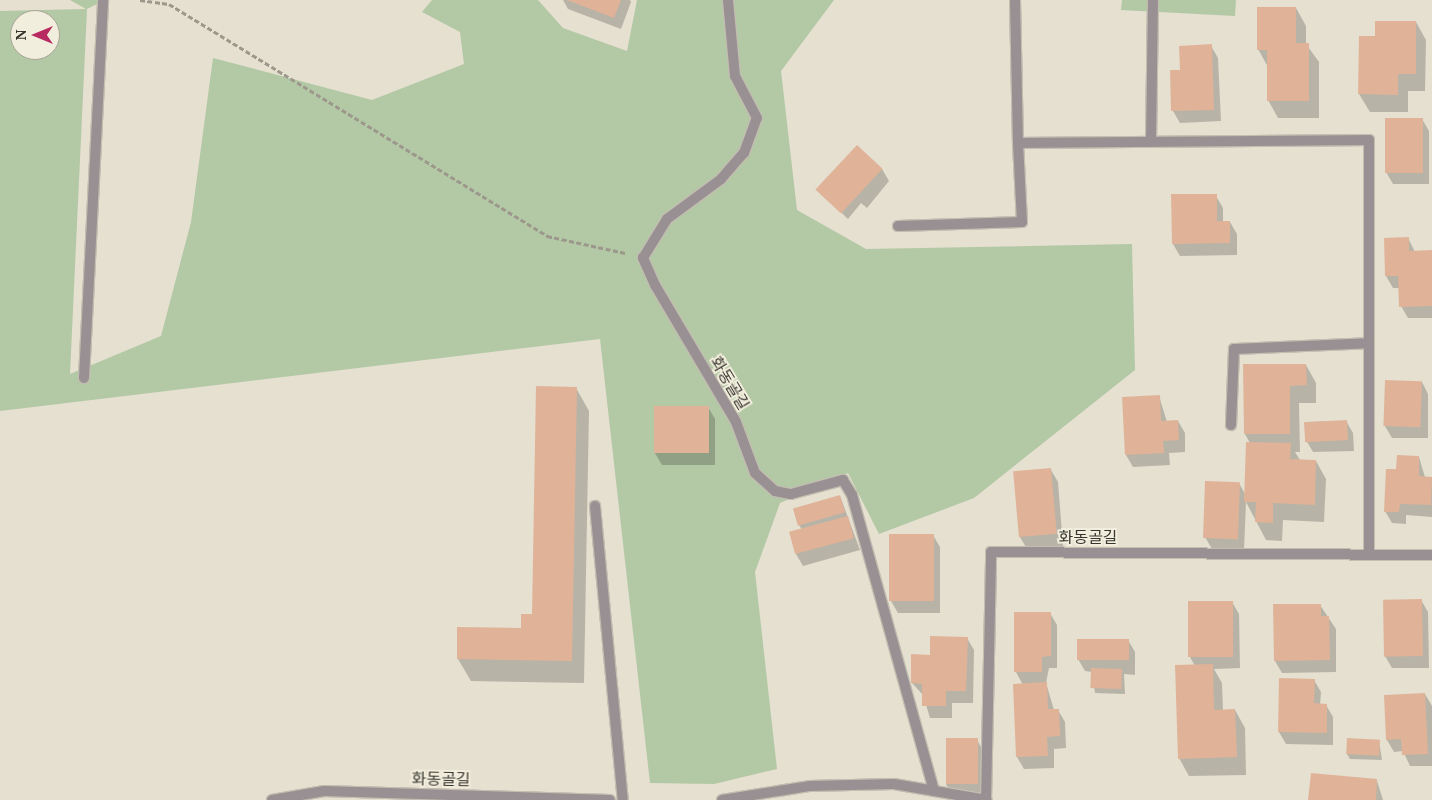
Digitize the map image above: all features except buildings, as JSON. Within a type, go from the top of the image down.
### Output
[{"type":"street","points":[[84,378],[103,0]]},
{"type":"street","points":[[643,258],[667,219],[721,179],[744,153],[757,118],[735,76],[728,0]]},
{"type":"street","points":[[898,226],[1022,222],[1018,143],[1015,0]]},
{"type":"street","points":[[1151,142],[1153,0]]},
{"type":"street","points":[[1018,143],[1369,140],[1369,554]]},
{"type":"street","name":"화동골길","points":[[643,258],[654,285],[736,422],[755,473],[775,491],[791,494],[843,480],[852,495],[934,791]]},
{"type":"street","points":[[1231,425],[1234,349],[1369,343]]},
{"type":"street","points":[[596,506],[623,800]]},
{"type":"street","name":"화동골길","points":[[722,800],[809,786],[894,784],[986,800],[992,552],[1432,555]]},
{"type":"street","name":"화동골길","points":[[272,800],[324,791],[610,800]]},
{"type":"path","points":[[140,0],[169,4],[547,236],[643,258]]},
{"type":"green space","points":[[70,0],[105,0],[87,9],[70,374],[161,336],[191,222],[213,58],[372,100],[464,64],[460,32],[422,12],[432,0],[538,0],[563,28],[627,51],[637,0],[834,0],[781,71],[797,210],[866,249],[1132,244],[1135,370],[974,498],[879,534],[848,473],[780,503],[755,572],[777,769],[714,784],[650,783],[600,339],[0,411],[0,11],[10,11],[10,60],[60,60],[60,10],[43,10],[86,9]]},
{"type":"green space","points":[[1122,0],[1236,0],[1235,16],[1121,10]]}]
